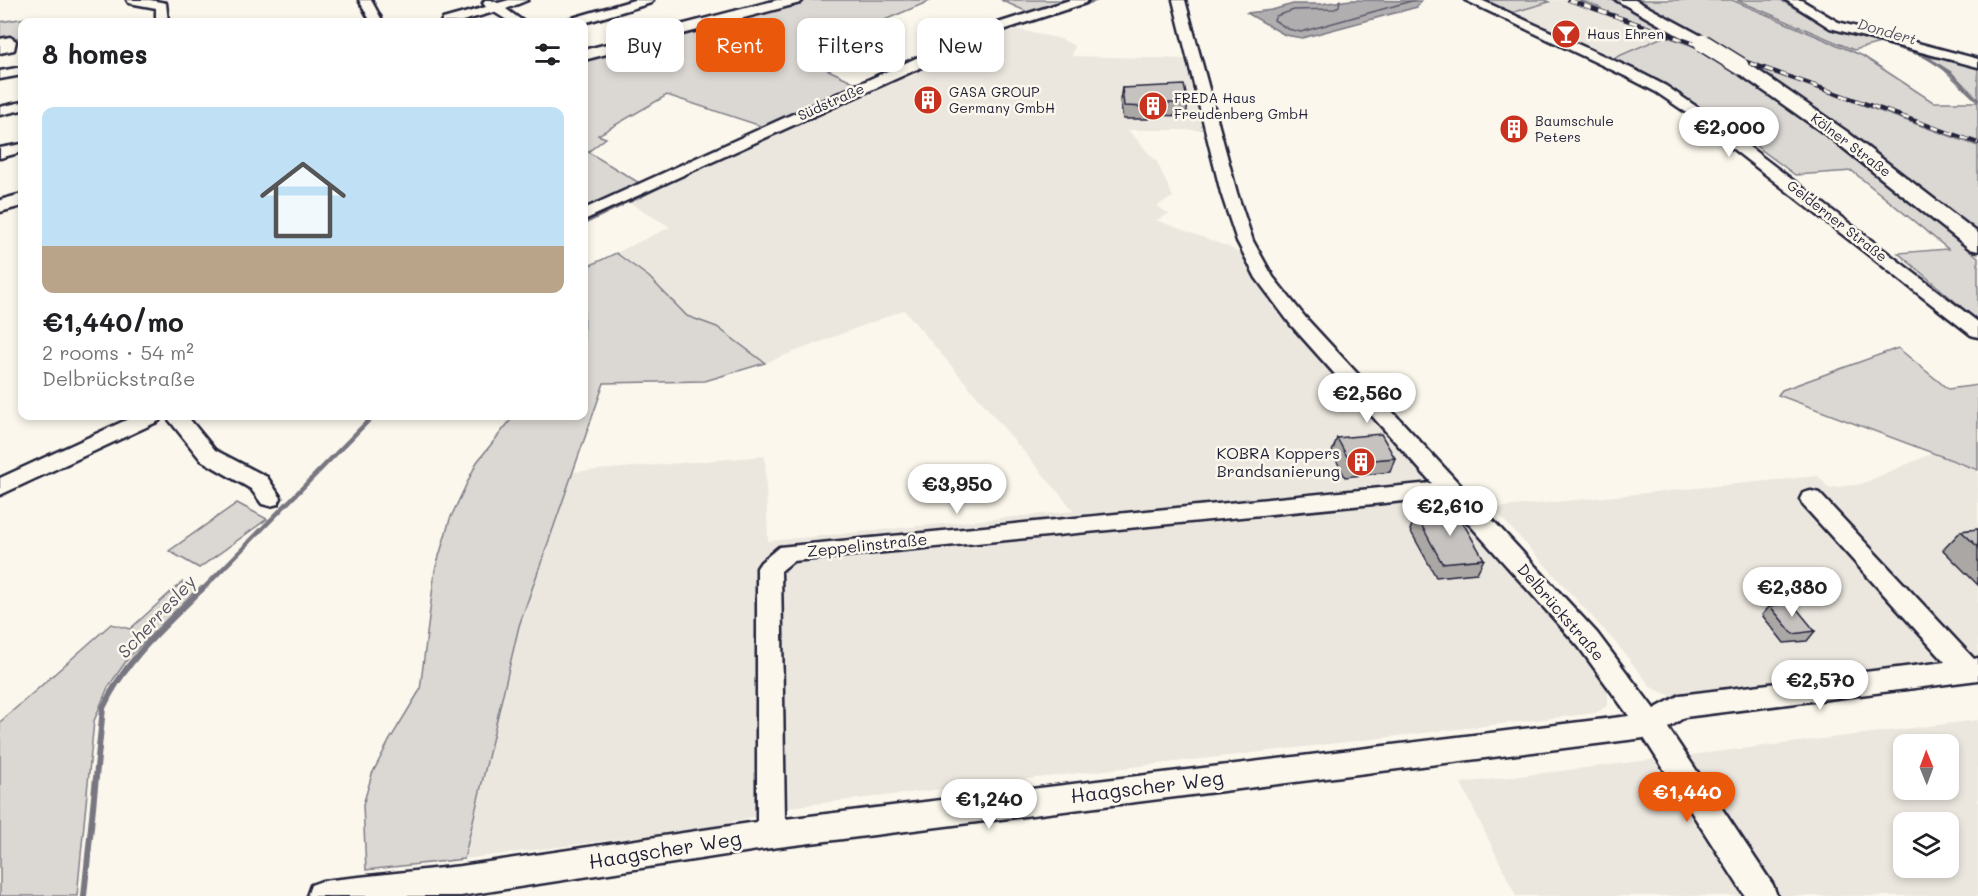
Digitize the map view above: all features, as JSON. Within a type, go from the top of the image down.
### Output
[{"type":"main road","points":[[588,54],[795,0]]},
{"type":"main road","name":"Kölner Straße","points":[[1624,0],[1740,66],[1839,135],[1978,244]]},
{"type":"main road","points":[[0,206],[18,201]]},
{"type":"street","points":[[133,0],[162,6],[162,18]]},
{"type":"street","points":[[365,0],[375,18]]},
{"type":"street","points":[[457,18],[490,4],[522,0]]},
{"type":"street","points":[[586,18],[647,0]]},
{"type":"street","name":"Südstraße","points":[[588,212],[940,52],[1002,26],[1082,0]]},
{"type":"street","name":"Delbrückstraße","points":[[1179,0],[1229,193],[1245,241],[1265,278],[1298,321],[1588,640],[1651,725],[1762,896]]},
{"type":"street","name":"Gelderner Straße","points":[[1471,0],[1661,89],[1701,117],[1978,331]]},
{"type":"street","points":[[1792,0],[1834,26],[1978,63]]},
{"type":"street","points":[[490,4],[512,18]]},
{"type":"street","points":[[0,43],[10,41],[9,47],[0,49]]},
{"type":"street","points":[[0,75],[18,72]]},
{"type":"street","points":[[0,111],[18,107]]},
{"type":"street","points":[[0,153],[18,149]]},
{"type":"street","points":[[0,487],[143,420]]},
{"type":"street","points":[[179,420],[208,454],[259,483],[270,498]]},
{"type":"street","name":"Zeppelinstraße","points":[[771,834],[770,568],[787,553],[1450,489]]},
{"type":"street","name":"Haagscher Weg","points":[[1811,499],[1973,670]]},
{"type":"street","name":"Haagscher Weg","points":[[322,896],[461,881],[771,834],[1651,725],[1680,706],[1973,670]]},
{"type":"shaded area","points":[[803,0],[932,0],[889,18],[797,18],[797,72],[833,72],[860,85],[764,127],[667,95],[598,135],[606,138],[588,152],[588,56],[606,51],[606,72],[684,72],[684,31],[696,28],[696,72],[785,72],[785,18],[734,18]]},
{"type":"shaded area","points":[[1001,0],[1075,0],[1032,14]]},
{"type":"shaded area","points":[[1476,0],[1545,0],[1549,2],[1511,13],[1503,12]]},
{"type":"shaded area","points":[[1545,0],[1579,0],[1686,39],[1699,48],[1665,36],[1612,59],[1511,13],[1548,2]]},
{"type":"shaded area","points":[[1579,0],[1617,0],[1686,39],[1601,10],[1601,8]]},
{"type":"shaded area","points":[[1636,0],[1732,0],[1863,56],[1933,102],[1978,102],[1978,142],[1733,56],[1692,30]]},
{"type":"shaded area","points":[[1737,0],[1790,0],[1807,12],[1930,53],[1933,55],[1928,56],[1931,58],[1945,57],[1978,65],[1978,102],[1937,63],[1920,55],[1880,43],[1854,50]]},
{"type":"shaded area","points":[[18,19],[18,38],[0,41],[0,22]]},
{"type":"shaded area","points":[[1004,26],[1061,39],[1075,46],[1072,56],[1189,59],[1205,130],[1128,130],[1157,162],[1173,197],[1157,206],[1169,214],[1156,220],[1229,247],[1242,255],[1261,286],[1289,322],[1588,657],[1608,688],[1608,705],[1596,713],[797,806],[711,827],[464,859],[519,626],[573,472],[765,456],[768,541],[1074,511],[904,310],[765,363],[717,327],[687,316],[649,277],[616,253],[670,227],[630,203],[663,179],[900,72],[905,72],[905,70],[917,64],[917,72],[1004,72]]},
{"type":"shaded area","points":[[1665,36],[1699,48],[1831,138],[1978,257],[1978,321],[1898,253],[1948,249],[1852,171],[1795,175],[1684,97],[1612,59]]},
{"type":"shaded area","points":[[1733,56],[1978,142],[1978,146],[1747,64]]},
{"type":"shaded area","points":[[1747,64],[1978,146],[1978,235]]},
{"type":"shaded area","points":[[588,152],[641,184],[588,208]]},
{"type":"shaded area","points":[[616,253],[649,277],[687,316],[717,327],[765,363],[705,381],[604,383],[519,626],[464,859],[366,870],[363,805],[372,774],[420,690],[435,570],[450,519],[477,462],[511,420],[588,420],[588,263],[591,265]]},
{"type":"shaded area","points":[[1898,348],[1948,389],[1978,385],[1978,470],[1778,395],[1782,390]]},
{"type":"shaded area","points":[[1933,453],[1978,470],[1978,657],[1671,696],[1652,688],[1616,643],[1493,508],[1818,476],[1829,488],[1861,484]]},
{"type":"shaded area","points":[[237,503],[267,519],[199,568],[169,551]]},
{"type":"shaded area","points":[[182,582],[196,590],[129,657],[108,687],[94,721],[77,896],[0,896],[0,722],[111,624],[130,629]]},
{"type":"shaded area","points":[[1978,720],[1978,896],[1516,896],[1461,783]]},
{"type":"water","points":[[1351,0],[1421,1],[1417,7],[1302,38],[1285,35],[1247,13],[1272,10],[1293,4],[1320,4]]},
{"type":"building","points":[[1184,85],[1188,103],[1148,103],[1149,107],[1124,106],[1122,88]]},
{"type":"building","points":[[1381,434],[1395,458],[1350,462],[1337,438]]},
{"type":"building","points":[[1456,511],[1484,559],[1442,563],[1416,515]]},
{"type":"building","points":[[1978,529],[1978,547],[1961,531]]},
{"type":"building","points":[[1792,603],[1815,631],[1793,634],[1770,606]]},
{"type":"waterway","name":"Scherresley","points":[[1013,27],[1097,0]]},
{"type":"waterway","name":"Dondert","points":[[1782,0],[1826,26],[1923,55],[1951,73],[1978,100]]},
{"type":"waterway","name":"Scherresley","points":[[630,201],[687,173]]},
{"type":"waterway","name":"Scherresley","points":[[588,221],[621,205]]},
{"type":"waterway","name":"Scherresley","points":[[201,591],[369,420]]},
{"type":"waterway","name":"Scherresley","points":[[84,896],[103,708],[134,659],[202,589]]},
{"type":"railway","points":[[1569,0],[1978,143]]},
{"type":"place","name":"Haus Ehren","points":[[1566,34]]},
{"type":"place","name":"GASA GROUP Germany GmbH","points":[[928,100]]},
{"type":"place","name":"FREDA Haus Freudenberg GmbH","points":[[1153,106]]},
{"type":"place","name":"Baumschule Peters","points":[[1514,129]]},
{"type":"place","name":"KOBRA Koppers Brandsanierung","points":[[1361,462]]}]
